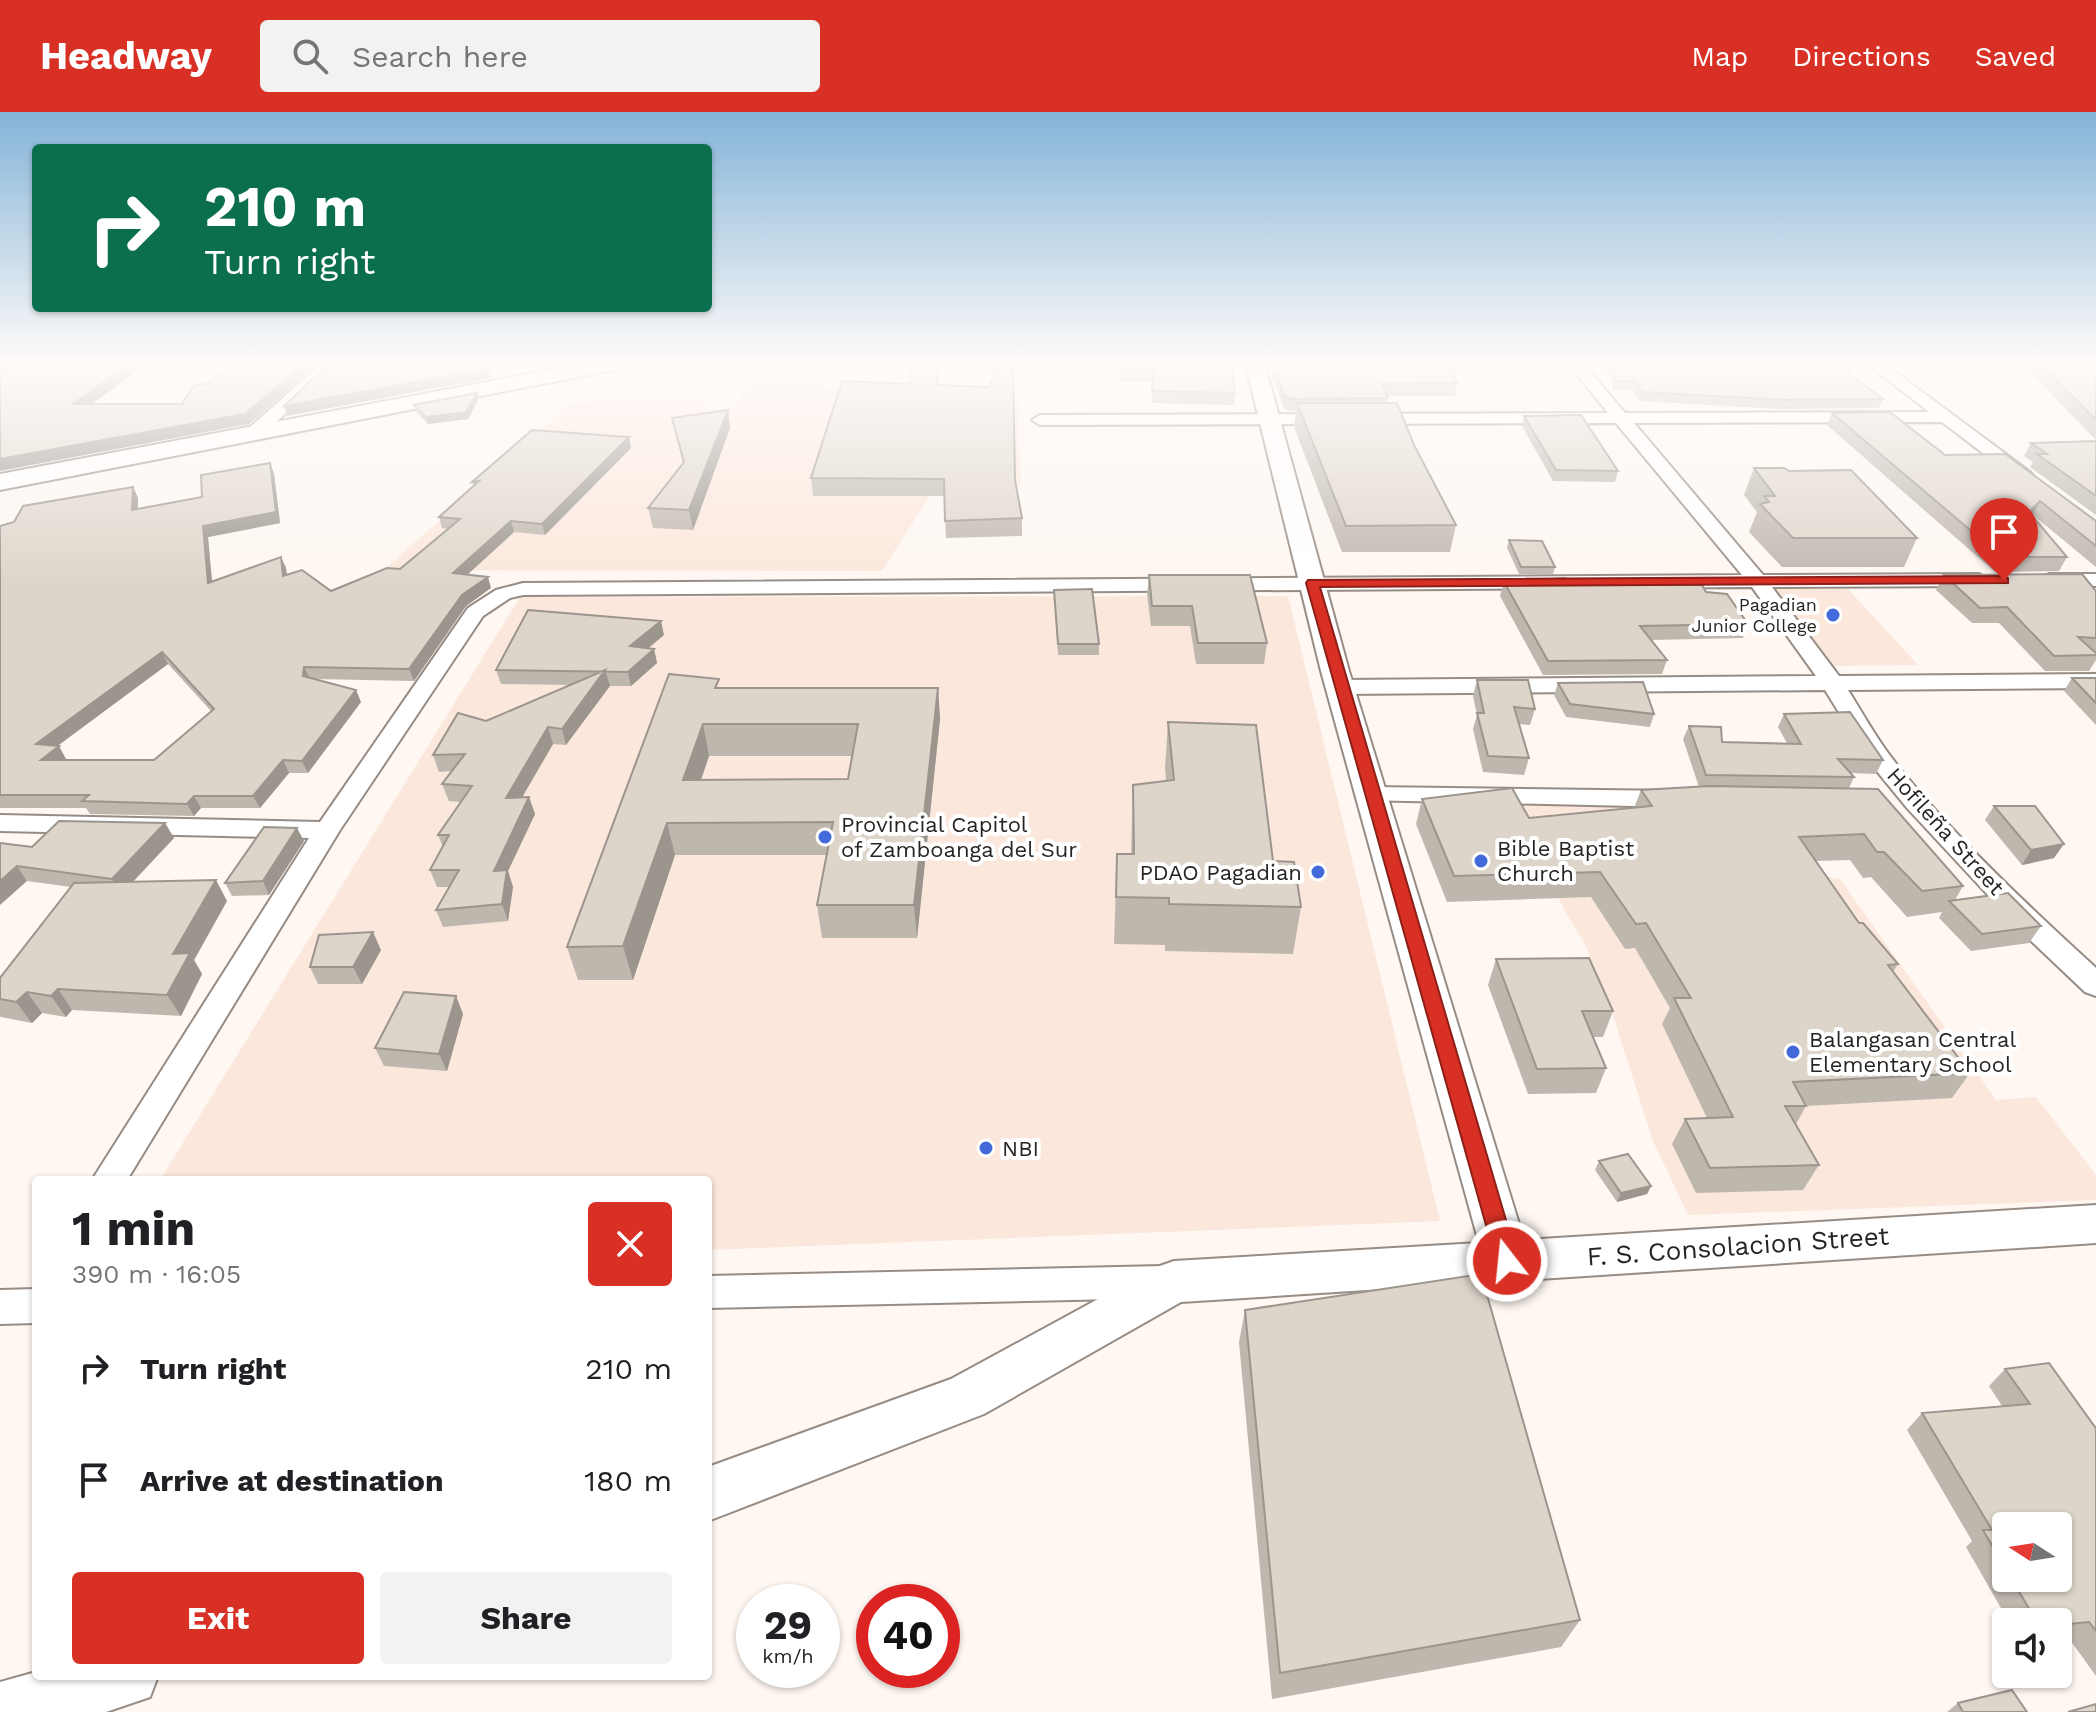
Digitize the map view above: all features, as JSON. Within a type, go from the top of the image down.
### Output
[{"type":"main road","points":[[0,482],[228,437]]},
{"type":"street","points":[[1274,437],[1340,687],[1507,1261]]},
{"type":"street","name":"Hofileña Street","points":[[1636,437],[1758,582],[1832,683],[1880,759],[1916,803],[2037,930],[2096,985]]},
{"type":"street","points":[[1970,437],[2045,491]]},
{"type":"street","points":[[111,1176],[327,830],[475,612],[503,594],[523,589],[2004,580]]},
{"type":"street","points":[[2035,580],[2096,580]]},
{"type":"street","points":[[1340,687],[2096,681]]},
{"type":"street","points":[[1373,795],[1702,799]]},
{"type":"street","points":[[1886,803],[1916,803]]},
{"type":"street","points":[[0,823],[327,830]]},
{"type":"street","name":"F. S. Consolacion Street","points":[[712,1492],[966,1397],[1174,1282],[2096,1224]]},
{"type":"street","points":[[712,1292],[1174,1282]]},
{"type":"street","points":[[29,1708],[116,1680]]},
{"type":"shaded area","points":[[533,437],[1019,437],[1021,484],[936,486],[882,571],[384,570]]},
{"type":"shaded area","name":"Pagadian Junior College","points":[[1774,589],[1848,589],[1918,665],[1834,666]]},
{"type":"shaded area","points":[[1288,596],[1440,1221],[712,1250],[712,1176],[162,1176],[520,597]]},
{"type":"shaded area","name":"Balangasan Central Elementary School","points":[[1689,801],[1767,866],[1840,879],[1996,1100],[2036,1097],[2096,1175],[2096,1200],[1688,1215],[1653,1141],[1610,1006],[1586,946],[1565,911],[1512,803]]},
{"type":"building","points":[[0,437],[122,437],[0,459]]},
{"type":"building","points":[[524,437],[629,437],[542,524],[511,521],[453,573],[488,577],[462,595],[409,669],[304,667],[303,676],[356,690],[302,761],[283,760],[253,796],[194,796],[187,804],[82,801],[89,795],[0,795],[0,526],[14,522],[23,506],[133,487],[132,510],[202,497],[201,475],[270,463],[276,512],[203,526],[208,583],[281,557],[283,576],[302,570],[331,591],[387,568],[400,569],[460,519],[439,517],[479,481],[472,482]],"holes":[[[162,652],[214,709],[154,760],[41,760],[59,746],[36,744]]]},
{"type":"building","points":[[677,437],[718,437],[689,510],[648,508],[684,462]]},
{"type":"building","points":[[824,437],[1014,437],[1015,480],[1022,518],[945,521],[944,479],[811,478]]},
{"type":"building","points":[[1310,437],[1411,437],[1456,525],[1346,526]]},
{"type":"building","points":[[1536,437],[1595,437],[1618,471],[1556,470]]},
{"type":"building","points":[[1860,437],[1922,437],[1945,455],[2005,454],[2096,521],[2096,546],[2040,501],[2029,512],[2067,557],[2002,557]]},
{"type":"building","points":[[2096,441],[2096,496],[2037,454],[2047,454],[2031,443]]},
{"type":"building","points":[[1754,468],[1851,470],[1917,538],[1793,538],[1760,504],[1769,502],[1764,496],[1775,496]]},
{"type":"building","points":[[1509,540],[1542,541],[1555,567],[1521,567]]},
{"type":"building","points":[[2082,574],[2096,591],[2096,638],[2078,637],[2096,655],[2054,656],[2007,607],[1980,608],[1944,575]]},
{"type":"building","points":[[1149,575],[1250,575],[1267,643],[1198,643],[1192,606],[1152,606]]},
{"type":"building","points":[[1565,578],[1567,581],[1605,581],[1608,585],[1702,585],[1706,592],[1727,594],[1748,624],[1640,626],[1667,660],[1548,661],[1504,582]]},
{"type":"building","points":[[1092,589],[1099,644],[1058,644],[1054,590]]},
{"type":"building","points":[[528,610],[661,621],[630,646],[654,649],[628,672],[496,670]]},
{"type":"building","points":[[605,670],[562,729],[548,727],[506,798],[529,797],[494,871],[507,870],[502,904],[436,910],[459,870],[430,870],[449,835],[438,835],[472,786],[442,784],[465,754],[433,755],[458,713],[486,721]]},
{"type":"building","points":[[669,674],[719,679],[715,688],[938,688],[914,905],[817,905],[833,822],[667,823],[623,946],[567,947]],"holes":[[[703,724],[858,724],[848,779],[683,780]]]},
{"type":"building","points":[[2072,678],[2096,678],[2096,703]]},
{"type":"building","points":[[1477,680],[1528,680],[1535,709],[1514,707],[1529,758],[1488,756],[1477,713],[1484,713]]},
{"type":"building","points":[[1643,682],[1654,714],[1570,704],[1558,683]]},
{"type":"building","points":[[1850,712],[1883,760],[1838,759],[1854,777],[1706,775],[1689,726],[1721,727],[1722,742],[1801,744],[1784,714]]},
{"type":"building","points":[[1168,722],[1256,725],[1273,861],[1294,862],[1301,907],[1169,904],[1169,898],[1116,897],[1117,854],[1134,854],[1133,785],[1174,780]]},
{"type":"building","points":[[1710,786],[1878,789],[1963,886],[1922,891],[1884,852],[1877,852],[1864,834],[1799,837],[1859,923],[1863,923],[1898,964],[1888,965],[1970,1073],[1793,1082],[1806,1106],[1785,1106],[1819,1165],[1710,1168],[1685,1119],[1733,1117],[1674,998],[1691,998],[1646,923],[1636,924],[1600,872],[1454,876],[1422,799],[1512,788],[1529,818],[1652,806],[1641,790]]},
{"type":"building","points":[[1994,806],[2035,806],[2064,844],[2031,850]]},
{"type":"building","points":[[59,821],[165,823],[112,879],[17,866],[0,881],[0,843],[32,847]]},
{"type":"building","points":[[264,827],[297,828],[263,881],[225,883]]},
{"type":"building","points":[[216,880],[173,954],[190,953],[167,995],[58,989],[51,996],[27,992],[16,1002],[0,999],[0,978],[74,883]]},
{"type":"building","points":[[2008,893],[2041,926],[1982,934],[1949,901]]},
{"type":"building","points":[[373,932],[353,967],[310,967],[319,935]]},
{"type":"building","points":[[1589,958],[1613,1011],[1582,1011],[1606,1068],[1537,1069],[1496,959]]},
{"type":"building","points":[[404,992],[456,996],[439,1054],[375,1048]]},
{"type":"building","points":[[1628,1154],[1651,1186],[1621,1193],[1599,1161]]},
{"type":"building","points":[[1481,1274],[1580,1620],[1280,1673],[1245,1310]]},
{"type":"building","points":[[2049,1363],[2096,1427],[2096,1631],[2089,1622],[2072,1624],[2072,1608],[2029,1608],[2019,1592],[2072,1592],[2072,1512],[1992,1512],[1992,1530],[1922,1413],[2030,1404],[2005,1369]]},
{"type":"building","points":[[1983,1530],[1992,1530],[1992,1545]]},
{"type":"building","points":[[2012,1690],[2027,1712],[1963,1712],[1958,1703]]},
{"type":"building","points":[[2096,1704],[2096,1712],[2068,1712]]},
{"type":"place","name":"Pagadian Junior College","points":[[1833,615]]},
{"type":"place","name":"Provincial Capitol of Zamboanga del Sur","points":[[825,837]]},
{"type":"place","name":"Bible Baptist Church","points":[[1481,861]]},
{"type":"place","name":"PDAO Pagadian","points":[[1318,872]]},
{"type":"place","name":"Balangasan Central Elementary School","points":[[1793,1052]]},
{"type":"place","name":"NBI","points":[[986,1148]]},
{"type":"route","points":[[1507,1261],[1335,671],[1313,583],[2004,580]]}]
